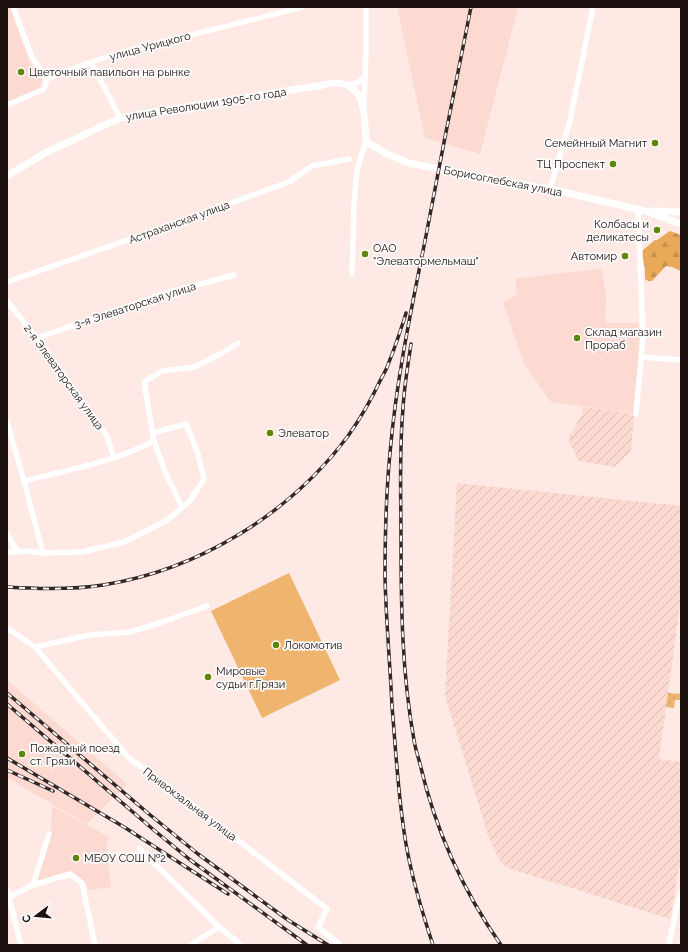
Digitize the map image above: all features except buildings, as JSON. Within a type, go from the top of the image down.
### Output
[{"type":"street","points":[[13,7],[32,57],[47,79]]},
{"type":"street","name":"улица Урицкого","points":[[7,105],[44,89],[47,79],[91,62],[123,52],[303,7]]},
{"type":"street","points":[[352,274],[356,177],[366,141],[364,105],[366,7]]},
{"type":"street","points":[[550,189],[570,120],[593,7]]},
{"type":"street","points":[[91,62],[120,118]]},
{"type":"street","name":"улица Революции 1905-го года","points":[[7,176],[45,153],[120,118],[337,83],[346,85],[356,84],[362,80],[365,74]]},
{"type":"street","points":[[346,85],[358,93],[364,105]]},
{"type":"street","name":"Борисоглебская улица","points":[[366,141],[385,153],[409,163],[483,178],[550,189],[641,210]]},
{"type":"street","name":"Астраханская улица","points":[[7,282],[176,224],[289,182],[312,166],[349,159]]},
{"type":"street","points":[[641,210],[681,212]]},
{"type":"street","points":[[641,210],[681,224]]},
{"type":"street","points":[[636,414],[642,333],[641,210]]},
{"type":"street","name":"3-я Элеваторская улица","points":[[37,338],[163,294],[234,275]]},
{"type":"street","name":"2-я Элеваторская улица","points":[[7,301],[37,338],[107,436],[114,458]]},
{"type":"street","points":[[182,507],[166,474],[154,441],[144,382],[162,371],[195,367],[238,343]]},
{"type":"street","points":[[641,356],[681,360]]},
{"type":"street","points":[[7,422],[43,553]]},
{"type":"street","points":[[7,552],[82,552],[124,542],[166,521],[190,501],[204,479],[198,454],[186,424],[153,432]]},
{"type":"street","points":[[24,481],[114,458],[154,441]]},
{"type":"street","points":[[7,534],[18,552]]},
{"type":"street","points":[[35,647],[90,634],[130,632],[207,606]]},
{"type":"street","name":"Привокзальная улица","points":[[7,628],[35,647],[129,758],[327,909],[318,927],[340,945]]},
{"type":"street","points":[[33,886],[49,834]]},
{"type":"street","points":[[140,849],[219,927],[241,945]]},
{"type":"street","points":[[8,897],[33,886],[70,874],[82,883],[95,945]]},
{"type":"street","points":[[7,890],[21,945]]},
{"type":"street","points":[[669,945],[677,905],[681,894]]},
{"type":"street","points":[[190,945],[219,927]]},
{"type":"shaded area","points":[[7,7],[10,7],[29,62],[42,79],[40,89],[7,103]]},
{"type":"shaded area","points":[[397,7],[518,7],[480,154],[425,138]]},
{"type":"shaded area","name":"Склад магазин Прораб","points":[[602,269],[606,296],[605,323],[638,323],[640,352],[633,413],[551,402],[524,364],[503,302],[517,294],[515,279]]},
{"type":"shaded area","points":[[583,407],[634,414],[631,451],[615,467],[579,461],[569,443],[570,435],[582,414]]},
{"type":"shaded area","points":[[457,483],[681,506],[681,598],[659,759],[681,762],[681,857],[670,919],[511,869],[501,863],[489,838],[445,696]]},
{"type":"shaded area","name":"Локомотив","points":[[289,573],[340,680],[262,718],[211,611]]},
{"type":"shaded area","points":[[7,680],[127,784],[87,824],[7,778]]},
{"type":"shaded area","points":[[668,693],[681,694],[681,700],[675,700],[674,708],[666,707]]},
{"type":"shaded area","name":"МБОУ СОШ №2","points":[[52,806],[109,837],[106,844],[111,887],[89,890],[85,882],[70,872],[37,882],[51,835]]},
{"type":"green space","points":[[670,231],[681,235],[681,271],[666,266],[652,281],[648,281],[645,279],[645,268],[642,254],[643,250],[655,240]]},
{"type":"railway","points":[[433,945],[421,908],[411,869],[403,827],[399,792],[386,609],[386,515],[393,427],[404,349],[471,7]]},
{"type":"railway","points":[[7,587],[43,589],[79,588],[103,585],[139,577],[174,566],[208,552],[240,534],[271,513],[299,490],[325,464],[348,436],[361,416],[386,370],[406,313]]},
{"type":"railway","points":[[411,344],[406,376],[400,474],[402,615],[410,715],[415,746],[426,788],[442,835],[474,903],[501,945]]},
{"type":"railway","points":[[7,693],[198,854],[288,920],[328,945]]},
{"type":"railway","points":[[7,704],[189,859],[307,945]]},
{"type":"railway","points":[[7,758],[124,827],[228,894]]},
{"type":"railway","points":[[7,770],[53,791]]},
{"type":"place","name":"Цветочный павильон на рынке","points":[[21,72]]},
{"type":"place","name":"Семейнный Магнит","points":[[655,143]]},
{"type":"place","name":"ТЦ Проспект","points":[[613,164]]},
{"type":"place","name":"Колбасы и деликатесы","points":[[657,230]]},
{"type":"place","name":"ОАО \"Элеватормельмаш\"","points":[[365,254]]},
{"type":"place","name":"Автомир","points":[[625,256]]},
{"type":"place","name":"Склад магазин Прораб","points":[[577,338]]},
{"type":"place","name":"Элеватор","points":[[270,433]]},
{"type":"place","name":"Локомотив","points":[[276,645]]},
{"type":"place","name":"Мировые судьи г.Грязи","points":[[208,677]]},
{"type":"place","name":"Пожарный поезд ст. Грязи","points":[[22,754]]},
{"type":"place","name":"МБОУ СОШ №2","points":[[76,858]]}]
